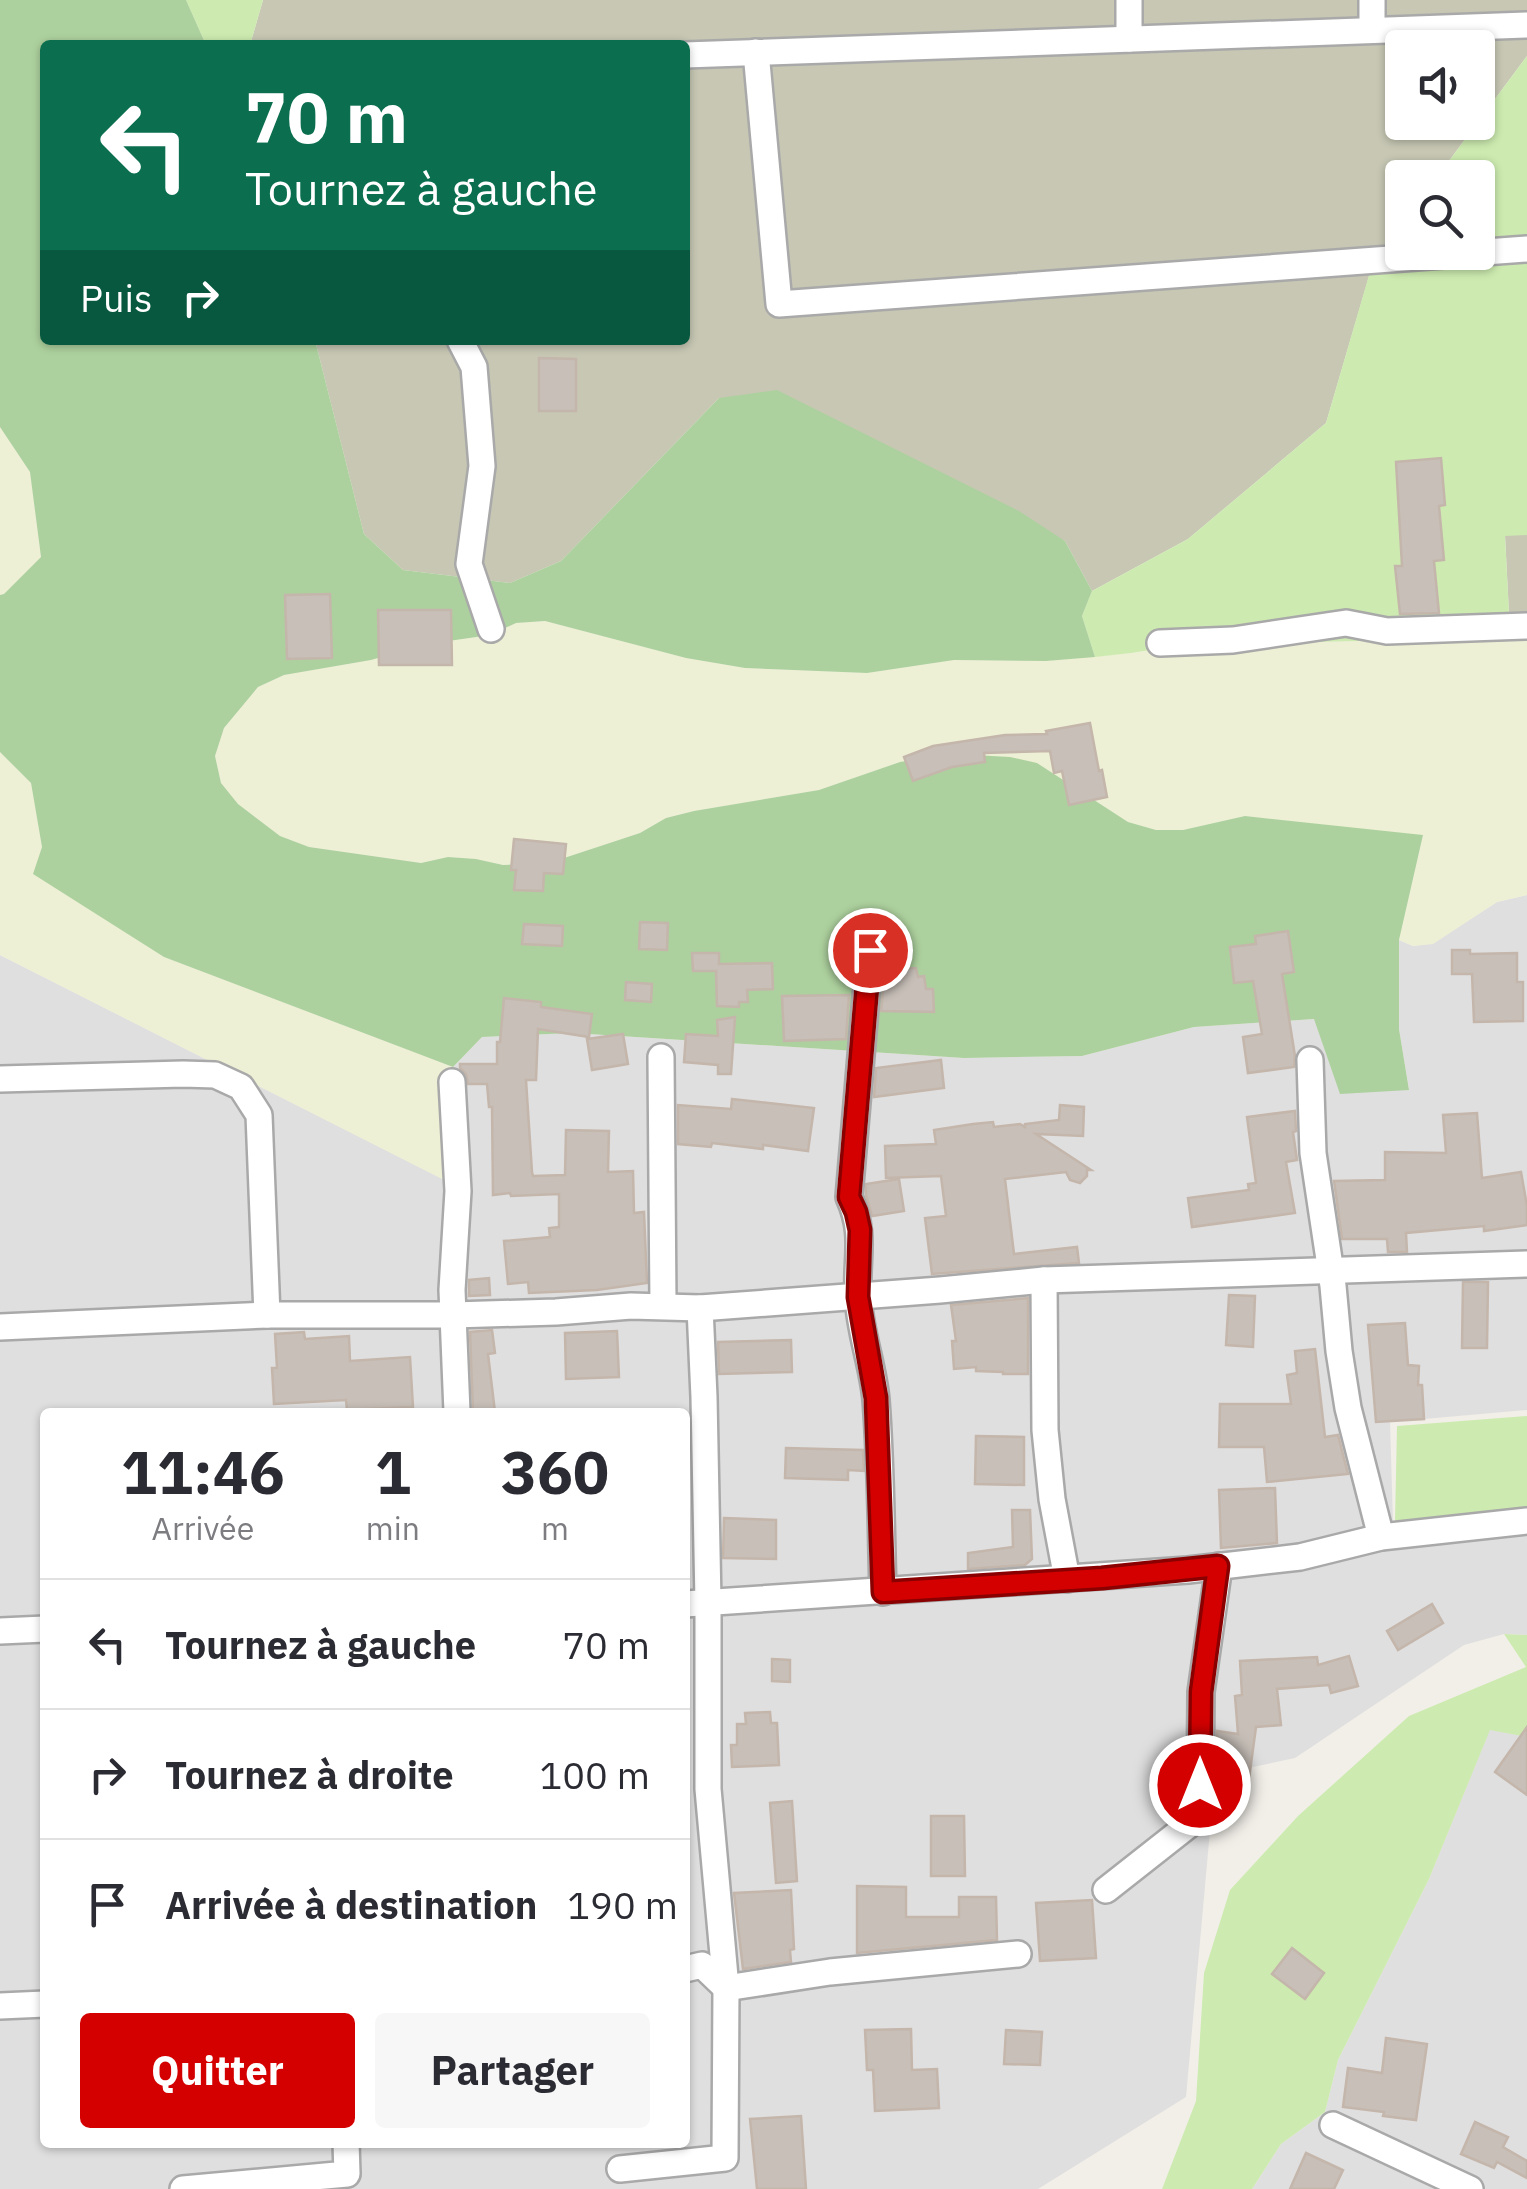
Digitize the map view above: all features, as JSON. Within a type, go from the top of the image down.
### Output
[{"type":"street","points":[[1129,0],[1129,39]]},
{"type":"street","points":[[1372,0],[1372,30]]},
{"type":"street","points":[[690,55],[1527,25]]},
{"type":"street","points":[[756,52],[779,304],[1527,249]]},
{"type":"street","points":[[463,345],[474,367],[482,466],[469,564],[492,629]]},
{"type":"street","points":[[1160,643],[1233,640],[1346,623],[1388,630],[1527,626]]},
{"type":"street","points":[[870,950],[849,1197],[860,1230],[858,1297],[876,1398],[883,1592]]},
{"type":"street","points":[[661,1057],[663,1306]]},
{"type":"street","points":[[1310,1060],[1313,1152],[1339,1351],[1348,1408],[1381,1537]]},
{"type":"street","points":[[0,1079],[215,1075],[241,1087],[260,1115],[267,1316]]},
{"type":"street","points":[[452,1082],[458,1190],[452,1290],[456,1408]]},
{"type":"street","points":[[0,1326],[267,1316],[700,1308],[1044,1280],[1527,1264]]},
{"type":"street","points":[[1044,1280],[1045,1430],[1052,1499],[1068,1578]]},
{"type":"street","points":[[620,2169],[726,2158],[726,1988],[697,1790],[697,1604],[704,1397],[700,1308]]},
{"type":"street","points":[[697,1604],[1218,1566],[1300,1557],[1381,1537],[1527,1521]]},
{"type":"street","points":[[1106,1890],[1200,1816],[1201,1692],[1218,1566]]},
{"type":"street","points":[[0,1631],[40,1629]]},
{"type":"street","points":[[726,1988],[830,1972],[1018,1954]]},
{"type":"street","points":[[690,1968],[702,1965],[726,1988]]},
{"type":"street","points":[[0,2006],[40,2004]]},
{"type":"street","points":[[1333,2124],[1470,2189]]},
{"type":"street","points":[[183,2189],[347,2174],[346,2148]]},
{"type":"shaded area","points":[[263,0],[1527,0],[1527,56],[1495,99],[1495,30],[1385,30],[1385,140],[1465,140],[1450,160],[1385,160],[1385,248],[1372,266],[1326,423],[1188,539],[1092,591],[1065,541],[719,398],[561,561],[510,583],[403,570],[364,534],[316,345],[690,345],[690,40],[251,40]]},
{"type":"shaded area","points":[[0,427],[30,472],[41,557],[0,595]]},
{"type":"shaded area","points":[[1505,535],[1527,535],[1527,633],[1510,633]]},
{"type":"shaded area","points":[[545,621],[686,658],[745,668],[867,673],[954,660],[1046,661],[1183,645],[1527,633],[1527,895],[1497,902],[1433,944],[1413,946],[1399,940],[1423,836],[1245,816],[1183,830],[1156,830],[1128,822],[1037,763],[900,762],[819,790],[666,818],[640,833],[558,860],[503,865],[448,857],[421,863],[309,847],[280,836],[238,804],[221,783],[215,756],[224,728],[258,687],[284,675],[490,635],[516,623]]},
{"type":"shaded area","points":[[0,752],[31,783],[42,847],[34,874],[164,957],[453,1067],[440,1105],[442,1145],[456,1186],[0,955]]},
{"type":"shaded area","points":[[1527,895],[1527,1410],[1390,1422],[1393,1522],[1527,1527],[1527,1635],[1504,1634],[1464,1645],[1295,1758],[1215,1775],[1186,2097],[1038,2189],[0,2189],[0,955],[455,1185],[442,1145],[440,1105],[453,1067],[482,1037],[573,1033],[964,1058],[1082,1056],[1194,1027],[1315,1019],[1409,1089],[1399,1029],[1399,940],[1413,946],[1433,943],[1497,902]]},
{"type":"shaded area","points":[[1490,1729],[1527,1737],[1527,2189],[1252,2189],[1281,2144],[1325,2112],[1338,2060],[1429,1879]]},
{"type":"green space","points":[[0,0],[186,0],[204,40],[40,40],[40,345],[316,345],[364,534],[403,570],[510,583],[561,561],[719,398],[777,390],[1019,511],[1065,541],[1092,591],[1082,616],[1095,657],[954,660],[867,673],[745,668],[686,658],[545,621],[516,623],[490,635],[284,675],[258,687],[224,728],[215,756],[221,783],[238,804],[280,836],[309,847],[421,863],[448,857],[503,865],[530,864],[558,860],[640,833],[666,818],[819,790],[900,762],[955,754],[1010,757],[1037,763],[1128,822],[1156,830],[1183,830],[1245,816],[1423,835],[1399,940],[1399,1029],[1409,1090],[1340,1094],[1314,1019],[1194,1027],[1082,1056],[964,1058],[573,1033],[482,1037],[453,1067],[164,957],[33,874],[42,847],[31,783],[0,752],[0,595],[41,557],[30,472],[0,427]]},
{"type":"green space","points":[[186,0],[263,0],[251,40],[204,40]]},
{"type":"green space","points":[[1527,56],[1527,535],[1505,536],[1510,633],[1403,640],[1183,645],[1095,657],[1082,616],[1092,591],[1188,539],[1326,423],[1372,265],[1385,248],[1385,270],[1495,270],[1495,160],[1450,160],[1465,140],[1495,140],[1495,99]]},
{"type":"green space","points":[[1527,1416],[1527,1527],[1395,1521],[1397,1426]]},
{"type":"green space","points":[[1504,1634],[1527,1635],[1527,1737],[1490,1730],[1429,1879],[1338,2060],[1325,2112],[1281,2144],[1252,2189],[1162,2189],[1196,2101],[1204,1973],[1230,1890],[1298,1816],[1409,1716],[1526,1667]]},
{"type":"building","points":[[539,358],[576,359],[576,411],[539,411]]},
{"type":"building","points":[[1441,458],[1445,505],[1439,506],[1444,560],[1434,561],[1439,613],[1400,614],[1395,566],[1402,566],[1396,462]]},
{"type":"building","points":[[330,594],[332,658],[287,659],[285,595]]},
{"type":"building","points":[[378,610],[451,610],[452,665],[379,665]]},
{"type":"building","points":[[1090,723],[1107,797],[1069,805],[1062,771],[1054,773],[1050,751],[984,753],[985,762],[952,767],[913,781],[904,757],[933,746],[1005,735],[1047,734],[1046,731]]},
{"type":"building","points":[[514,839],[566,844],[563,874],[544,873],[543,891],[514,890]]},
{"type":"building","points":[[640,922],[668,923],[667,950],[639,949]]},
{"type":"building","points":[[524,924],[563,926],[562,946],[522,944]]},
{"type":"building","points":[[1288,931],[1294,972],[1282,974],[1294,1067],[1248,1073],[1243,1037],[1262,1034],[1253,981],[1234,983],[1230,947],[1256,944],[1255,936]]},
{"type":"building","points":[[1452,950],[1470,950],[1470,954],[1517,953],[1517,982],[1523,982],[1523,1021],[1474,1022],[1472,974],[1452,974]]},
{"type":"building","points":[[692,953],[719,953],[719,964],[772,963],[773,989],[747,990],[748,1002],[739,1002],[739,1007],[717,1006],[716,971],[693,971]]},
{"type":"building","points":[[916,968],[918,977],[924,976],[926,989],[933,989],[934,1012],[881,1011],[885,970]]},
{"type":"building","points":[[626,982],[652,984],[651,1002],[625,1000]]},
{"type":"building","points":[[849,995],[846,1039],[784,1041],[782,996]]},
{"type":"building","points":[[504,998],[592,1014],[589,1037],[538,1029],[536,1080],[526,1080],[532,1172],[533,1176],[565,1175],[566,1130],[609,1131],[608,1172],[633,1171],[634,1213],[644,1212],[647,1283],[529,1293],[528,1282],[508,1284],[504,1241],[550,1237],[549,1228],[559,1227],[559,1194],[493,1195],[492,1107],[487,1084],[468,1084],[460,1064],[497,1064]]},
{"type":"building","points":[[735,1017],[731,1074],[718,1074],[718,1065],[684,1062],[686,1034],[718,1036],[717,1020]]},
{"type":"building","points":[[623,1034],[628,1064],[592,1070],[587,1039]]},
{"type":"building","points":[[941,1060],[944,1088],[874,1097],[876,1068]]},
{"type":"building","points":[[732,1099],[814,1108],[808,1151],[763,1145],[763,1149],[678,1144],[678,1105],[731,1109]]},
{"type":"building","points":[[1060,1105],[1084,1107],[1083,1136],[1036,1134],[1091,1170],[1087,1170],[1080,1183],[1070,1180],[1066,1172],[1005,1179],[1014,1254],[1077,1247],[1079,1263],[932,1274],[925,1218],[946,1216],[941,1176],[886,1178],[885,1146],[936,1144],[934,1130],[973,1124],[993,1122],[994,1127],[1025,1127],[1059,1120]]},
{"type":"building","points":[[1295,1111],[1297,1160],[1286,1162],[1295,1213],[1192,1227],[1188,1198],[1249,1190],[1248,1184],[1256,1183],[1247,1117]]},
{"type":"building","points":[[1477,1113],[1482,1178],[1521,1172],[1527,1225],[1484,1231],[1484,1226],[1406,1233],[1407,1252],[1388,1252],[1387,1239],[1342,1239],[1334,1181],[1385,1180],[1385,1152],[1446,1153],[1443,1115]]},
{"type":"building","points":[[899,1179],[904,1211],[872,1216],[866,1184]]},
{"type":"building","points":[[489,1278],[490,1295],[469,1296],[469,1280]]},
{"type":"building","points":[[1463,1282],[1488,1282],[1487,1348],[1462,1348]]},
{"type":"building","points":[[1229,1295],[1255,1296],[1253,1347],[1226,1345]]},
{"type":"building","points":[[1028,1298],[1028,1374],[976,1371],[976,1367],[954,1369],[952,1341],[956,1341],[951,1305]]},
{"type":"building","points":[[1405,1323],[1408,1365],[1419,1366],[1424,1419],[1376,1422],[1368,1325]]},
{"type":"building","points":[[492,1330],[495,1353],[488,1354],[495,1408],[473,1408],[470,1332]]},
{"type":"building","points":[[617,1331],[619,1377],[566,1379],[565,1333]]},
{"type":"building","points":[[304,1332],[305,1339],[349,1336],[350,1361],[410,1357],[413,1407],[347,1408],[346,1400],[274,1404],[275,1334]]},
{"type":"building","points":[[791,1340],[792,1372],[719,1374],[718,1342]]},
{"type":"building","points":[[1315,1349],[1325,1437],[1338,1435],[1348,1474],[1267,1482],[1264,1447],[1219,1447],[1220,1404],[1291,1404],[1287,1375],[1297,1373],[1295,1351]]},
{"type":"building","points":[[976,1436],[1024,1437],[1024,1485],[975,1484]]},
{"type":"building","points":[[786,1448],[863,1450],[864,1471],[848,1470],[848,1480],[785,1478]]},
{"type":"building","points":[[1275,1488],[1277,1543],[1221,1548],[1219,1490]]},
{"type":"building","points":[[1012,1510],[1030,1510],[1032,1559],[1025,1565],[968,1569],[968,1553],[1013,1547]]},
{"type":"building","points":[[724,1518],[776,1520],[776,1559],[723,1558]]},
{"type":"building","points":[[1432,1604],[1443,1623],[1398,1650],[1387,1631]]},
{"type":"building","points":[[1349,1656],[1358,1686],[1331,1693],[1329,1685],[1277,1689],[1281,1725],[1256,1727],[1249,1779],[1217,1773],[1217,1731],[1238,1734],[1235,1696],[1242,1695],[1240,1661],[1317,1657],[1318,1665]]},
{"type":"building","points":[[772,1659],[790,1660],[790,1682],[772,1681]]},
{"type":"building","points":[[770,1712],[771,1723],[777,1723],[779,1765],[732,1767],[731,1745],[737,1745],[737,1724],[746,1724],[745,1713]]},
{"type":"building","points":[[1527,1727],[1527,1795],[1495,1772]]},
{"type":"building","points":[[792,1801],[797,1881],[776,1883],[770,1803]]},
{"type":"building","points":[[931,1816],[964,1816],[965,1876],[931,1876]]},
{"type":"building","points":[[857,1886],[906,1887],[906,1917],[959,1917],[959,1897],[996,1897],[997,1940],[857,1953]]},
{"type":"building","points":[[791,1890],[791,1962],[743,1969],[734,1893]]},
{"type":"building","points":[[1092,1900],[1096,1958],[1040,1961],[1036,1903]]},
{"type":"building","points":[[1292,1948],[1324,1973],[1305,1999],[1272,1974]]},
{"type":"building","points":[[911,2029],[912,2070],[937,2069],[939,2108],[875,2111],[873,2070],[867,2070],[865,2030]]},
{"type":"building","points":[[1006,2030],[1042,2032],[1040,2065],[1004,2064]]},
{"type":"building","points":[[1386,2038],[1427,2044],[1416,2120],[1343,2107],[1348,2068],[1382,2073]]},
{"type":"building","points":[[801,2116],[806,2189],[757,2189],[750,2119]]},
{"type":"building","points":[[1475,2122],[1508,2137],[1503,2147],[1527,2161],[1527,2178],[1497,2162],[1494,2168],[1461,2154]]},
{"type":"building","points":[[1306,2153],[1343,2170],[1334,2189],[1290,2189]]},
{"type":"route","points":[[870,950],[849,1197],[860,1230],[858,1297],[876,1398],[883,1592],[1218,1566],[1201,1692],[1200,1785]]}]
